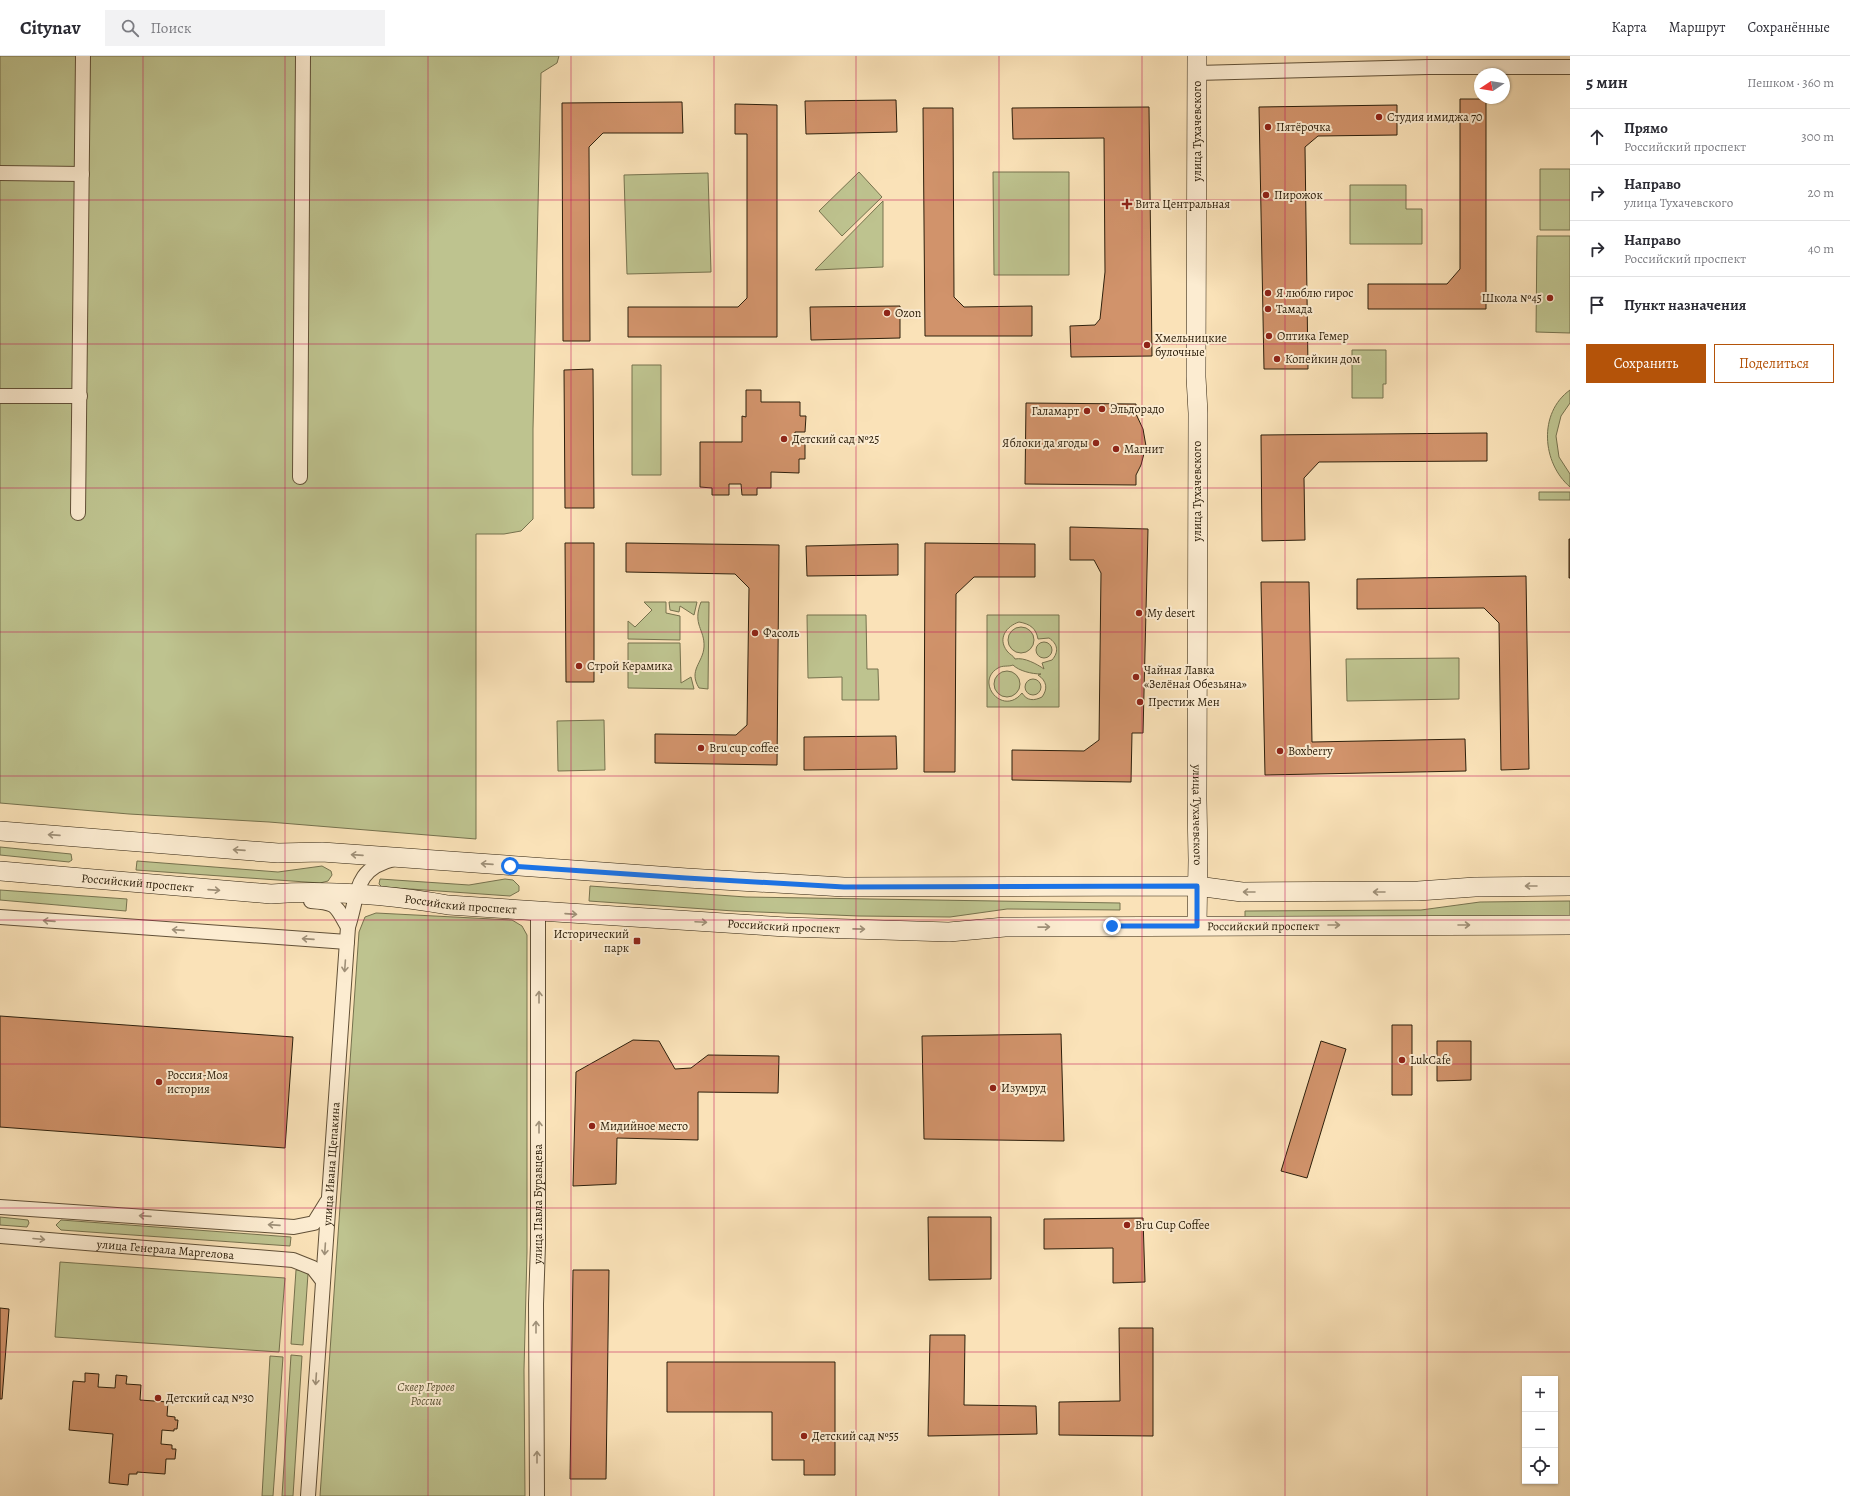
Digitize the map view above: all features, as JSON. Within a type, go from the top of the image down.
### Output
[{"type":"main road","name":"улица Тухачевского","points":[[1197,64],[1197,926]]},
{"type":"main road","points":[[0,831],[278,853],[322,852],[686,878],[844,887],[1197,886],[1242,892],[1418,892],[1475,887],[1570,886]]},
{"type":"main road","name":"Российский проспект","points":[[0,871],[271,894],[306,892],[356,895],[415,900],[448,905],[538,912],[786,927],[949,932],[1005,927],[1570,925]]},
{"type":"street","points":[[78,513],[83,56]]},
{"type":"street","points":[[300,477],[303,56]]},
{"type":"street","points":[[1197,64],[1570,67]]},
{"type":"street","points":[[0,173],[82,174]]},
{"type":"street","points":[[0,396],[80,396]]},
{"type":"street","name":"улица Ивана Щепакина","points":[[308,1496],[348,927],[354,908],[356,895],[365,874],[382,862],[400,858]]},
{"type":"street","points":[[271,894],[333,904],[340,911],[348,927]]},
{"type":"street","name":"улица Павла Буравцева","points":[[537,1496],[536,1304],[538,1245],[538,912]]},
{"type":"street","points":[[0,917],[347,942]]},
{"type":"street","points":[[0,1207],[294,1226],[314,1223],[328,1200]]},
{"type":"street","name":"улица Генерала Маргелова","points":[[0,1236],[293,1260],[313,1268],[323,1281]]},
{"type":"green space","points":[[0,56],[559,56],[557,63],[541,73],[533,429],[533,519],[521,531],[504,534],[476,534],[476,839],[269,822],[129,814],[0,803]]},
{"type":"green space","points":[[1540,169],[1570,169],[1570,230],[1540,230]]},
{"type":"green space","points":[[859,172],[882,197],[842,236],[819,211]]},
{"type":"green space","points":[[993,172],[1069,172],[1069,275],[994,275]]},
{"type":"green space","points":[[708,173],[711,272],[627,274],[624,175]]},
{"type":"green space","points":[[1350,185],[1406,185],[1406,209],[1422,209],[1422,244],[1350,244]]},
{"type":"green space","points":[[883,201],[883,267],[815,270]]},
{"type":"green space","points":[[1537,236],[1570,236],[1570,333],[1536,332]]},
{"type":"green space","points":[[1352,350],[1386,350],[1386,384],[1383,384],[1383,398],[1352,398]]},
{"type":"green space","points":[[632,365],[661,365],[661,475],[632,475]]},
{"type":"green space","points":[[1570,390],[1570,403],[1561,416],[1556,436],[1559,457],[1570,474],[1570,487],[1561,477],[1554,465],[1549,452],[1548,438],[1549,424],[1553,411],[1560,400]]},
{"type":"green space","points":[[1539,492],[1570,492],[1570,500],[1539,500]]},
{"type":"green space","points":[[644,602],[666,602],[666,613],[680,616],[680,640],[628,639],[628,621],[635,627],[652,610]]},
{"type":"green space","points":[[669,602],[697,602],[694,615],[680,606],[679,612],[670,610]]},
{"type":"green space","points":[[701,602],[709,602],[708,689],[699,688],[695,676],[695,671],[704,647],[703,636],[698,622]]},
{"type":"green space","points":[[807,615],[866,615],[867,669],[878,669],[879,700],[842,700],[842,677],[808,678]]},
{"type":"green space","points":[[987,615],[1059,615],[1059,707],[987,707]],"holes":[[[1019,622],[1032,627],[1036,632],[1038,639],[1049,638],[1056,645],[1056,654],[1052,660],[1042,663],[1044,669],[1026,660],[1015,659],[1004,646],[1003,637],[1005,633],[1011,626]],[[1013,665],[1026,672],[1041,674],[1038,675],[1046,685],[1042,697],[1031,700],[1026,698],[1022,693],[1015,699],[1007,701],[994,695],[990,688],[989,681],[991,674],[1000,667]]]},
{"type":"green space","points":[[1021,627],[1030,631],[1034,640],[1030,649],[1021,653],[1012,649],[1008,640],[1012,631]]},
{"type":"green space","points":[[1041,642],[1047,642],[1052,647],[1050,656],[1047,658],[1041,658],[1036,653],[1036,647]]},
{"type":"green space","points":[[628,643],[680,643],[681,683],[691,677],[694,689],[628,688]]},
{"type":"green space","points":[[1459,658],[1459,699],[1347,701],[1346,659]]},
{"type":"green space","points":[[1007,671],[1016,675],[1020,684],[1016,693],[1007,697],[998,693],[994,684],[998,675]]},
{"type":"green space","points":[[1030,679],[1036,679],[1041,684],[1039,693],[1036,695],[1030,695],[1025,690],[1025,684]]},
{"type":"green space","points":[[604,720],[605,770],[558,771],[557,721]]},
{"type":"green space","points":[[0,847],[71,854],[72,860],[69,862],[0,855]]},
{"type":"green space","points":[[137,861],[278,872],[322,866],[331,871],[332,875],[328,881],[320,883],[136,870]]},
{"type":"green space","points":[[380,879],[469,885],[505,879],[513,880],[519,886],[519,891],[510,896],[382,887],[379,884]]},
{"type":"green space","points":[[590,886],[746,897],[1120,903],[1120,910],[1007,909],[950,917],[859,916],[734,911],[589,901]]},
{"type":"green space","points":[[0,890],[127,899],[126,911],[0,900]]},
{"type":"green space","points":[[1570,901],[1570,917],[1245,919],[1245,911],[1421,910],[1480,902]]},
{"type":"green space","name":"Сквер Героев России","points":[[376,913],[512,920],[522,926],[527,935],[527,1252],[524,1370],[525,1496],[320,1496],[359,932],[365,917]]},
{"type":"green space","points":[[0,1217],[28,1220],[29,1223],[27,1227],[0,1225]]},
{"type":"green space","points":[[61,1220],[291,1237],[290,1246],[61,1230],[56,1225]]},
{"type":"green space","points":[[60,1262],[285,1278],[279,1352],[55,1337]]},
{"type":"green space","points":[[296,1270],[304,1270],[308,1274],[303,1345],[291,1344]]},
{"type":"green space","points":[[291,1355],[302,1356],[293,1496],[282,1496]]},
{"type":"green space","points":[[270,1356],[283,1357],[273,1496],[262,1496]]},
{"type":"building","points":[[1460,99],[1474,99],[1474,104],[1486,104],[1486,309],[1368,309],[1368,284],[1447,284],[1460,269]]},
{"type":"building","points":[[896,100],[897,132],[806,134],[805,101]]},
{"type":"building","points":[[682,102],[683,133],[603,133],[589,147],[590,341],[563,341],[562,103]]},
{"type":"building","points":[[735,104],[777,105],[777,337],[628,337],[628,307],[738,307],[747,298],[747,134],[735,134]]},
{"type":"building","points":[[1397,105],[1397,135],[1318,136],[1305,147],[1308,369],[1264,369],[1259,107]]},
{"type":"building","points":[[1149,107],[1152,356],[1071,357],[1070,326],[1095,325],[1100,319],[1105,272],[1104,138],[1013,139],[1012,108]]},
{"type":"building","points":[[923,108],[953,108],[954,297],[964,307],[1032,306],[1032,336],[925,336]]},
{"type":"building","points":[[900,306],[900,338],[811,340],[810,307]]},
{"type":"building","points":[[593,369],[594,508],[565,508],[564,370]]},
{"type":"building","points":[[746,390],[761,390],[761,402],[800,402],[800,416],[806,416],[805,432],[795,432],[795,444],[805,444],[805,459],[799,459],[799,473],[771,472],[771,488],[757,488],[757,495],[742,495],[741,484],[729,484],[729,495],[712,495],[712,488],[700,487],[700,442],[742,442],[742,416],[746,417]]},
{"type":"building","points":[[1026,403],[1136,404],[1136,414],[1143,429],[1146,446],[1141,465],[1136,475],[1136,485],[1025,484]]},
{"type":"building","points":[[1487,433],[1487,461],[1319,462],[1304,478],[1305,540],[1262,541],[1261,435]]},
{"type":"building","points":[[1070,527],[1148,529],[1143,733],[1132,733],[1131,782],[1012,780],[1012,750],[1084,751],[1099,740],[1101,573],[1094,560],[1070,560]]},
{"type":"building","points":[[1570,539],[1570,578],[1569,578]]},
{"type":"building","points":[[565,543],[594,543],[594,682],[566,682]]},
{"type":"building","points":[[626,543],[779,545],[777,765],[655,763],[655,734],[736,735],[747,725],[749,588],[735,574],[626,572]]},
{"type":"building","points":[[925,543],[1035,544],[1035,577],[974,577],[956,594],[955,772],[924,772]]},
{"type":"building","points":[[898,544],[898,575],[807,576],[806,546]]},
{"type":"building","points":[[1526,576],[1529,769],[1501,770],[1499,623],[1484,608],[1357,609],[1357,579]]},
{"type":"building","points":[[1261,582],[1309,582],[1312,742],[1465,739],[1466,771],[1265,775]]},
{"type":"building","points":[[896,736],[897,769],[804,770],[804,737]]},
{"type":"building","points":[[0,1016],[293,1037],[285,1148],[0,1127]]},
{"type":"building","points":[[1392,1025],[1412,1025],[1412,1095],[1392,1095]]},
{"type":"building","name":"Изумруд","points":[[1061,1034],[1064,1141],[924,1139],[922,1036]]},
{"type":"building","points":[[633,1040],[659,1041],[675,1069],[691,1068],[708,1055],[779,1056],[778,1093],[698,1092],[698,1140],[617,1138],[616,1184],[573,1186],[576,1072]]},
{"type":"building","points":[[1321,1041],[1346,1049],[1307,1178],[1281,1171]]},
{"type":"building","points":[[1437,1041],[1471,1041],[1471,1080],[1437,1081]]},
{"type":"building","points":[[928,1217],[991,1217],[991,1279],[929,1280]]},
{"type":"building","points":[[1143,1218],[1145,1282],[1113,1283],[1113,1248],[1044,1249],[1044,1219]]},
{"type":"building","points":[[573,1270],[609,1270],[606,1479],[570,1479]]},
{"type":"building","points":[[0,1308],[9,1309],[2,1399],[0,1399]]},
{"type":"building","points":[[1119,1328],[1153,1328],[1153,1436],[1059,1435],[1059,1402],[1120,1401]]},
{"type":"building","points":[[930,1335],[965,1335],[964,1405],[1036,1406],[1037,1434],[928,1436]]},
{"type":"building","name":"Детский сад №55","points":[[667,1362],[835,1362],[835,1475],[804,1475],[804,1460],[772,1460],[772,1412],[667,1412]]},
{"type":"building","points":[[85,1373],[99,1374],[98,1387],[115,1388],[116,1375],[127,1376],[126,1384],[141,1385],[140,1400],[168,1402],[167,1416],[175,1417],[175,1420],[178,1420],[177,1429],[174,1429],[174,1431],[162,1430],[161,1444],[172,1445],[172,1449],[176,1449],[175,1459],[166,1459],[165,1474],[137,1472],[137,1474],[129,1474],[128,1485],[109,1483],[113,1434],[69,1430],[73,1381],[85,1382]]},
{"type":"place","name":"Студия имиджа 70","points":[[1379,117]]},
{"type":"place","name":"Пятёрочка","points":[[1268,127]]},
{"type":"place","name":"Пирожок","points":[[1266,195]]},
{"type":"place","name":"Вита Центральная","points":[[1127,204]]},
{"type":"place","name":"Я люблю гирос","points":[[1268,293]]},
{"type":"place","name":"Школа №45","points":[[1550,298]]},
{"type":"place","name":"Тамада","points":[[1268,309]]},
{"type":"place","name":"Ozon","points":[[887,313]]},
{"type":"place","name":"Оптика Гемер","points":[[1269,336]]},
{"type":"place","name":"Хмельницкие булочные","points":[[1147,345]]},
{"type":"place","name":"Копейкин дом","points":[[1277,359]]},
{"type":"place","name":"Эльдорадо","points":[[1102,409]]},
{"type":"place","name":"Галамарт","points":[[1087,411]]},
{"type":"place","name":"Детский сад №25","points":[[784,439]]},
{"type":"place","name":"Яблоки да ягоды","points":[[1096,443]]},
{"type":"place","name":"Магнит","points":[[1116,449]]},
{"type":"place","name":"My desert","points":[[1139,613]]},
{"type":"place","name":"Фасоль","points":[[755,633]]},
{"type":"place","name":"Строй Керамика","points":[[579,666]]},
{"type":"place","name":"Чайная Лавка «Зелёная Обезьяна»","points":[[1136,677]]},
{"type":"place","name":"Престиж Мен","points":[[1140,702]]},
{"type":"place","name":"Bru cup coffee","points":[[701,748]]},
{"type":"place","name":"Boxberry","points":[[1280,751]]},
{"type":"place","name":"Исторический парк","points":[[637,941]]},
{"type":"place","name":"LukCafe","points":[[1402,1060]]},
{"type":"place","name":"Россия-Моя история","points":[[159,1082]]},
{"type":"place","name":"Изумруд","points":[[993,1088]]},
{"type":"place","name":"Мидийное место","points":[[592,1126]]},
{"type":"place","name":"Bru Cup Coffee","points":[[1127,1225]]},
{"type":"place","name":"Детский сад №30","points":[[158,1398]]},
{"type":"place","name":"Детский сад №55","points":[[804,1436]]},
{"type":"route","points":[[510,866],[844,887],[1197,886],[1197,926],[1112,926]]}]
